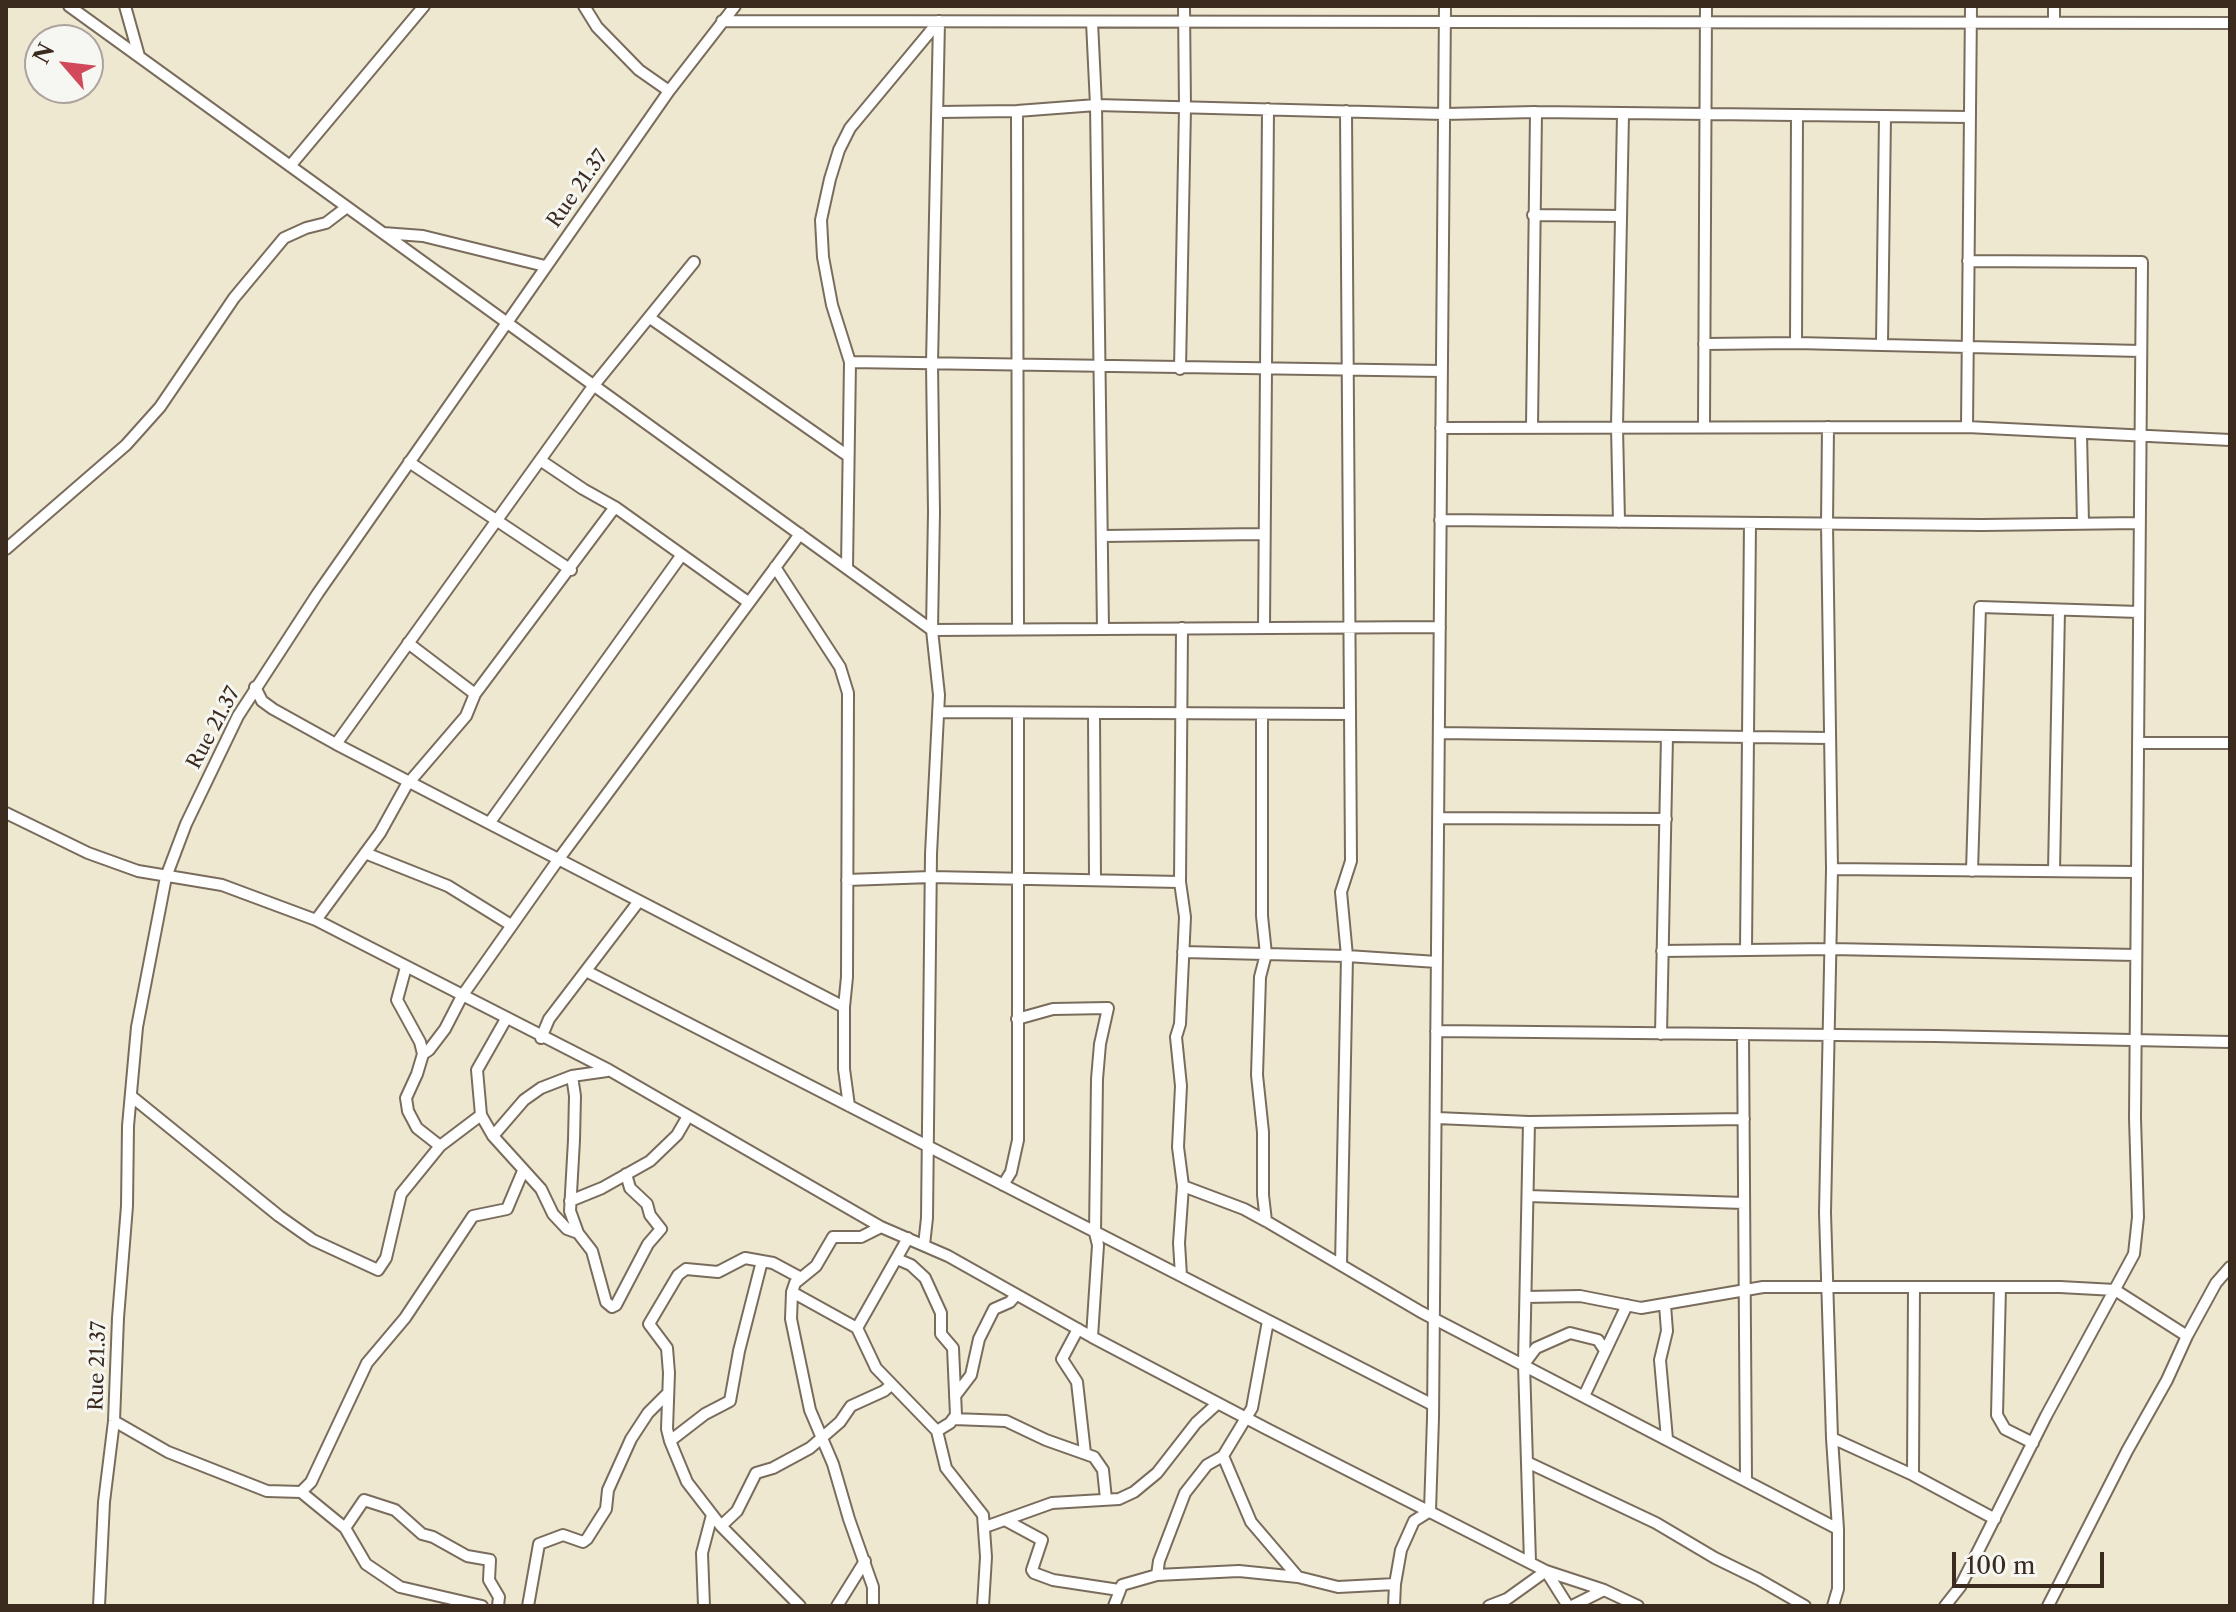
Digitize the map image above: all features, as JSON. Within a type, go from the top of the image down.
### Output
[{"type":"street","points":[[69,6],[932,630],[1440,627]]},
{"type":"street","points":[[125,6],[139,56]]},
{"type":"street","points":[[290,166],[424,6]]},
{"type":"street","points":[[584,6],[597,27],[639,70],[669,91]]},
{"type":"street","name":"Rue 21.37","points":[[99,1606],[104,1502],[114,1421],[137,1027],[166,877],[203,786],[255,687],[545,266],[669,91],[735,6]]},
{"type":"street","points":[[1180,369],[1184,6]]},
{"type":"street","points":[[1430,1511],[1437,1118],[1445,6]]},
{"type":"street","points":[[1704,427],[1706,6]]},
{"type":"street","points":[[1967,427],[1971,6]]},
{"type":"street","points":[[2054,6],[2054,23]]},
{"type":"street","points":[[722,21],[2230,23]]},
{"type":"street","points":[[924,1245],[927,1218],[931,877],[939,695],[932,630],[932,364],[939,21]]},
{"type":"street","points":[[847,568],[850,362],[832,305],[823,257],[821,220],[839,150],[850,128],[939,21]]},
{"type":"street","points":[[1092,22],[1096,105],[1103,629]]},
{"type":"street","points":[[939,112],[1017,111],[1096,105],[1444,114],[1536,112],[1969,117]]},
{"type":"street","points":[[1264,628],[1268,109]]},
{"type":"street","points":[[1017,111],[1018,629]]},
{"type":"street","points":[[1341,1265],[1347,956],[1341,892],[1351,861],[1346,111]]},
{"type":"street","points":[[1532,427],[1536,112]]},
{"type":"street","points":[[1619,522],[1617,427],[1623,114]]},
{"type":"street","points":[[1796,343],[1797,115]]},
{"type":"street","points":[[1882,344],[1885,116]]},
{"type":"street","points":[[6,549],[135,435],[175,387],[234,298],[284,238],[326,223],[347,207]]},
{"type":"street","points":[[1533,215],[1621,216]]},
{"type":"street","points":[[382,233],[423,236],[545,266]]},
{"type":"street","points":[[1945,1606],[1960,1587],[2134,1254],[2138,1217],[2135,1039],[2142,262],[1968,261]]},
{"type":"street","points":[[336,744],[594,385],[694,262]]},
{"type":"street","points":[[650,318],[848,456]]},
{"type":"street","points":[[1704,344],[1882,344],[2141,351]]},
{"type":"street","points":[[850,362],[1442,371]]},
{"type":"street","points":[[1828,427],[1832,869],[1830,1036],[1825,1128],[1826,1287],[1838,1529],[1838,1589],[1833,1606]]},
{"type":"street","points":[[1441,428],[1967,427],[2140,438],[2230,440]]},
{"type":"street","points":[[2081,434],[2083,523]]},
{"type":"street","points":[[540,460],[615,507],[748,602]]},
{"type":"street","points":[[409,462],[571,570]]},
{"type":"street","points":[[316,920],[365,853],[410,781],[466,716],[475,694],[571,570],[615,507]]},
{"type":"street","points":[[1440,520],[2140,523]]},
{"type":"street","points":[[1746,949],[1750,523]]},
{"type":"street","points":[[423,1054],[445,1029],[462,996],[558,860],[800,534]]},
{"type":"street","points":[[1102,536],[1263,534]]},
{"type":"street","points":[[490,822],[681,556]]},
{"type":"street","points":[[775,567],[840,667],[848,693],[844,1069],[849,1106]]},
{"type":"street","points":[[1972,871],[1980,607],[2139,612]]},
{"type":"street","points":[[2054,871],[2059,610]]},
{"type":"street","points":[[1181,1276],[1179,1243],[1183,1186],[1178,1147],[1181,1086],[1176,1037],[1180,1024],[1185,917],[1180,882],[1182,628]]},
{"type":"street","points":[[408,643],[475,694]]},
{"type":"street","points":[[255,687],[262,701],[273,709],[336,744],[844,1007]]},
{"type":"street","points":[[938,712],[1350,714]]},
{"type":"street","points":[[1003,1185],[1011,1172],[1018,1140],[1018,714]]},
{"type":"street","points":[[1094,714],[1095,880]]},
{"type":"street","points":[[1262,715],[1262,916],[1266,954],[1260,977],[1257,1075],[1263,1132],[1266,1221]]},
{"type":"street","points":[[1439,733],[1829,738]]},
{"type":"street","points":[[1661,1034],[1667,736]]},
{"type":"street","points":[[2138,743],[2230,743]]},
{"type":"street","points":[[6,813],[88,853],[138,871],[222,885],[316,920],[541,1038],[609,1070],[881,1227],[924,1245],[1246,1418],[1546,1571],[1604,1590],[1638,1606]]},
{"type":"street","points":[[1439,818],[1666,819]]},
{"type":"street","points":[[365,853],[448,886],[511,925]]},
{"type":"street","points":[[1832,869],[2137,872]]},
{"type":"street","points":[[847,880],[931,877],[1180,882]]},
{"type":"street","points":[[541,1038],[549,1019],[639,901]]},
{"type":"street","points":[[1662,951],[1831,949],[2136,955]]},
{"type":"street","points":[[1183,952],[1347,956],[1437,962]]},
{"type":"street","points":[[406,967],[397,1000],[420,1042],[423,1054],[406,1098],[408,1111],[417,1128],[440,1146]]},
{"type":"street","points":[[586,971],[1433,1405]]},
{"type":"street","points":[[1017,1019],[1053,1009],[1108,1008],[1098,1054],[1095,1233],[1098,1245],[1092,1337]]},
{"type":"street","points":[[506,1019],[477,1070],[481,1115],[493,1136],[541,1189],[553,1214],[567,1229],[578,1233]]},
{"type":"street","points":[[1436,1031],[2230,1042]]},
{"type":"street","points":[[1743,1035],[1746,1481]]},
{"type":"street","points":[[493,1136],[524,1100],[555,1081],[609,1070]]},
{"type":"street","points":[[572,1076],[575,1096],[570,1201],[572,1220],[592,1251],[606,1302],[612,1307],[616,1305],[648,1244],[661,1229],[650,1215],[647,1204],[630,1188],[626,1174]]},
{"type":"street","points":[[131,1096],[313,1240],[378,1270],[386,1258],[401,1194],[440,1146],[481,1115]]},
{"type":"street","points":[[570,1201],[602,1188],[650,1161],[677,1135],[688,1116]]},
{"type":"street","points":[[1437,1118],[1529,1122],[1744,1119]]},
{"type":"street","points":[[1529,1122],[1524,1364],[1530,1562]]},
{"type":"street","points":[[301,1492],[311,1482],[367,1363],[405,1318],[473,1216],[507,1209],[523,1171]]},
{"type":"street","points":[[1183,1186],[1266,1221],[1433,1317],[1838,1529]]},
{"type":"street","points":[[1528,1196],[1744,1203]]},
{"type":"street","points":[[873,1606],[874,1592],[865,1561],[833,1464],[810,1410],[791,1319],[795,1283],[816,1266],[833,1237],[861,1237],[881,1227]]},
{"type":"street","points":[[857,1328],[908,1238]]},
{"type":"street","points":[[800,1606],[721,1526],[687,1482],[670,1441],[667,1348],[649,1324],[678,1275],[686,1269],[720,1272],[729,1264],[745,1258],[762,1261],[801,1278]]},
{"type":"street","points":[[897,1259],[923,1274],[941,1313],[941,1334],[953,1348],[954,1419]]},
{"type":"street","points":[[670,1441],[705,1414],[730,1401],[762,1261]]},
{"type":"street","points":[[2048,1606],[2187,1336],[2216,1283],[2230,1267]]},
{"type":"street","points":[[1526,1297],[1580,1296],[1641,1308],[1763,1287],[2115,1290],[2187,1336]]},
{"type":"street","points":[[1913,1475],[1914,1287]]},
{"type":"street","points":[[2000,1287],[1997,1415],[2005,1429],[2033,1443]]},
{"type":"street","points":[[792,1292],[857,1328],[876,1368],[937,1431],[946,1468],[978,1509],[985,1527],[983,1606]]},
{"type":"street","points":[[955,1396],[971,1375],[979,1339],[994,1309],[1010,1302],[1016,1295]]},
{"type":"street","points":[[1584,1396],[1627,1305]]},
{"type":"street","points":[[1665,1305],[1667,1331],[1660,1360],[1667,1439]]},
{"type":"street","points":[[1157,1575],[1159,1561],[1185,1493],[1207,1465],[1223,1456],[1246,1418],[1256,1392],[1268,1321]]},
{"type":"street","points":[[1078,1329],[1062,1359],[1077,1382],[1085,1453]]},
{"type":"street","points":[[1524,1364],[1536,1348],[1570,1333],[1598,1340],[1604,1349]]},
{"type":"street","points":[[721,1526],[737,1511],[756,1473],[773,1468],[810,1448],[840,1422],[851,1406],[891,1385]]},
{"type":"street","points":[[528,1606],[539,1544],[563,1535],[583,1542],[587,1539],[606,1509],[608,1490],[631,1439],[648,1413],[668,1392]]},
{"type":"street","points":[[985,1527],[1052,1503],[1119,1499],[1145,1484],[1187,1438],[1196,1423],[1218,1403]]},
{"type":"street","points":[[937,1431],[954,1419],[1006,1421],[1046,1440],[1097,1458],[1106,1499]]},
{"type":"street","points":[[114,1421],[168,1452],[238,1481],[267,1491],[301,1492],[345,1528],[366,1564],[400,1587],[482,1606]]},
{"type":"street","points":[[1832,1438],[1913,1475],[1995,1519]]},
{"type":"street","points":[[1223,1456],[1251,1522],[1298,1577]]},
{"type":"street","points":[[1529,1463],[1656,1523],[1805,1606]]},
{"type":"street","points":[[345,1528],[364,1500],[395,1510],[422,1534],[440,1540],[467,1556],[490,1560],[489,1580],[499,1597],[498,1606]]},
{"type":"street","points":[[1394,1606],[1401,1550],[1411,1526],[1430,1511]]},
{"type":"street","points":[[704,1606],[702,1553],[712,1515]]},
{"type":"street","points":[[1005,1520],[1042,1540],[1034,1573],[1053,1580],[1119,1590]]},
{"type":"street","points":[[837,1606],[865,1561]]},
{"type":"street","points":[[1114,1606],[1119,1590],[1128,1582],[1157,1575],[1239,1571],[1298,1577],[1338,1587],[1395,1584]]},
{"type":"street","points":[[1489,1606],[1507,1602],[1546,1571]]},
{"type":"street","points":[[1546,1571],[1570,1606],[1604,1590]]}]
